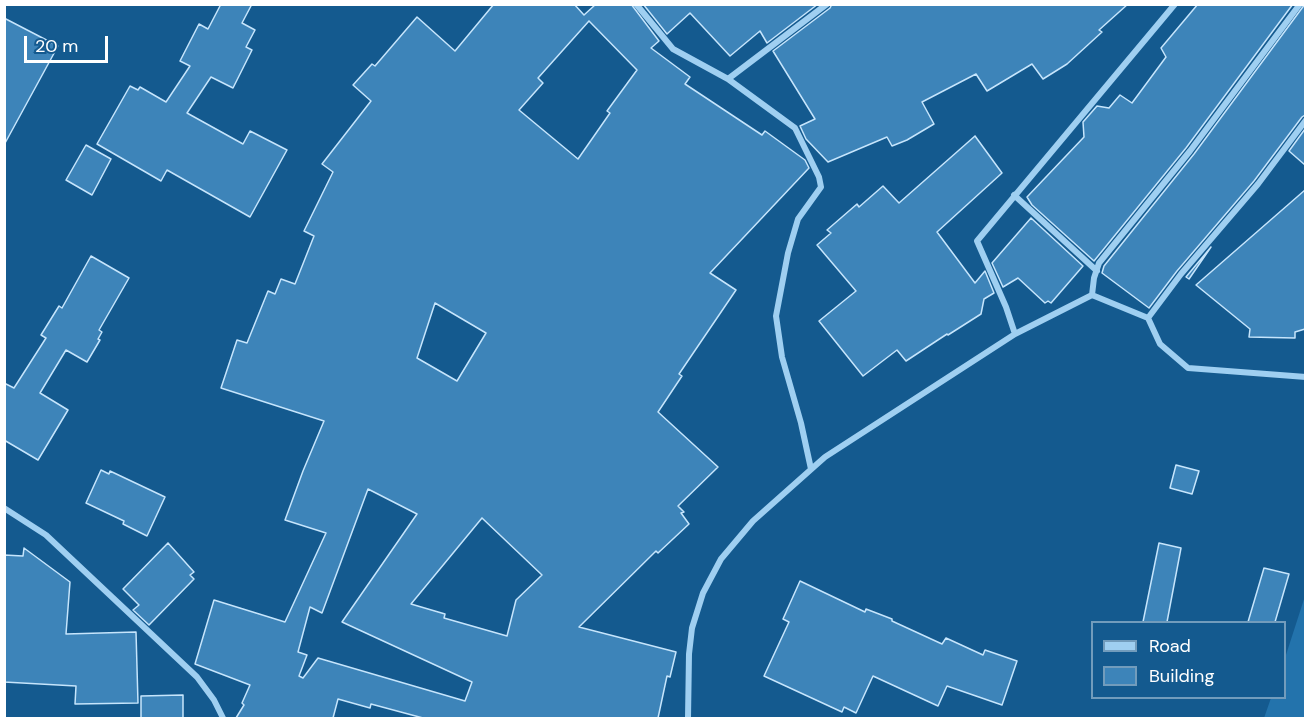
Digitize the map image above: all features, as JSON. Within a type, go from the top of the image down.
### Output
[{"type":"street","points":[[636,4],[673,49],[728,80],[795,128],[819,177],[821,187],[798,219],[788,253],[776,316],[782,357],[801,423],[811,469]]},
{"type":"street","points":[[728,80],[827,4]]},
{"type":"street","points":[[1015,334],[1006,307],[977,241],[1174,4]]},
{"type":"street","points":[[1092,295],[1100,263],[1190,151],[1300,4]]},
{"type":"street","points":[[1148,318],[1181,274],[1258,184],[1305,120]]},
{"type":"street","points":[[1014,195],[1097,271]]},
{"type":"street","points":[[688,718],[692,628],[703,593],[721,559],[740,536],[825,457],[1015,334],[1092,295],[1148,318],[1160,344],[1188,368],[1305,377]]},
{"type":"street","points":[[4,508],[46,535],[197,677],[214,700],[223,718]]},
{"type":"shaded area","points":[[1305,596],[1305,718],[1264,718],[1271,699],[1286,699],[1286,655]]},
{"type":"building","points":[[221,4],[252,4],[242,23],[255,30],[246,47],[252,50],[233,88],[211,77],[187,113],[243,144],[250,131],[287,150],[250,217],[167,170],[161,181],[97,144],[130,86],[138,90],[140,87],[166,102],[190,66],[180,61],[199,24],[208,29]]},
{"type":"building","points":[[494,4],[574,4],[584,15],[596,4],[631,4],[659,41],[651,48],[690,77],[685,84],[762,135],[765,131],[805,160],[809,168],[710,273],[736,290],[679,374],[682,376],[658,412],[718,467],[678,506],[684,512],[681,513],[689,524],[658,553],[656,551],[579,627],[676,652],[670,677],[667,676],[658,718],[423,718],[371,704],[370,708],[338,699],[333,718],[236,718],[244,705],[242,703],[250,685],[195,664],[214,600],[285,622],[326,533],[285,520],[324,421],[221,388],[237,340],[247,343],[268,291],[275,294],[281,279],[295,284],[314,236],[304,231],[333,172],[322,164],[371,101],[353,85],[372,64],[375,66],[417,17],[455,51]],"holes":[[[589,21],[637,70],[607,111],[610,113],[578,159],[519,110],[543,83],[538,78]],[[435,303],[486,333],[457,381],[417,358]],[[368,489],[417,514],[342,622],[472,682],[465,701],[318,658],[303,678],[299,676],[307,655],[298,652],[310,607],[322,613]],[[482,518],[542,575],[516,600],[507,636],[444,618],[445,614],[411,604]]]},
{"type":"building","points":[[643,4],[818,4],[767,43],[760,31],[730,56],[690,13],[667,34]]},
{"type":"building","points":[[832,4],[1128,4],[1067,64],[1043,79],[1032,64],[987,91],[976,74],[922,102],[934,124],[892,146],[887,137],[828,162],[806,139],[800,126],[815,119],[773,51],[830,8]]},
{"type":"building","points":[[1198,4],[1293,4],[1186,148],[1094,261],[1032,205],[1027,197],[1084,137],[1083,122],[1097,106],[1109,108],[1120,95],[1132,103],[1166,57],[1161,48]]},
{"type":"building","points":[[1305,4],[1305,115],[1254,181],[1177,271],[1149,308],[1102,273],[1104,266],[1194,154]]},
{"type":"building","points":[[4,18],[58,46],[4,145]]},
{"type":"building","points":[[1305,129],[1305,165],[1289,151]]},
{"type":"building","points":[[975,136],[1002,173],[937,232],[975,283],[985,271],[994,293],[984,299],[981,314],[948,335],[906,361],[897,350],[863,376],[819,321],[856,291],[817,245],[831,233],[827,230],[857,204],[859,207],[883,186],[899,203]]},
{"type":"building","points":[[86,145],[111,159],[92,195],[66,180]]},
{"type":"building","points":[[1305,190],[1305,329],[1295,332],[1295,338],[1249,337],[1250,329],[1196,285]]},
{"type":"building","points":[[1031,218],[1083,266],[1051,303],[1048,301],[1045,303],[1018,278],[1003,287],[992,263]]},
{"type":"building","points":[[1211,247],[1189,279],[1186,277]]},
{"type":"building","points":[[91,256],[129,278],[99,330],[102,332],[98,339],[100,340],[87,362],[66,350],[40,393],[68,410],[38,460],[4,440],[4,383],[14,388],[46,338],[41,335],[59,306],[62,308]]},
{"type":"building","points":[[1176,465],[1199,471],[1192,494],[1170,488]]},
{"type":"building","points":[[101,470],[109,474],[110,471],[165,497],[147,536],[123,524],[124,521],[86,503]]},
{"type":"building","points":[[168,543],[194,572],[190,575],[194,579],[149,625],[133,610],[139,605],[123,589]]},
{"type":"building","points":[[1159,543],[1181,548],[1167,621],[1143,621]]},
{"type":"building","points":[[24,548],[70,582],[66,634],[136,632],[138,703],[75,704],[76,686],[4,682],[4,555],[23,556]]},
{"type":"building","points":[[1264,568],[1289,574],[1275,621],[1248,621]]},
{"type":"building","points":[[800,581],[865,612],[866,609],[892,619],[942,644],[946,638],[983,655],[985,650],[1017,661],[1002,705],[947,686],[938,706],[873,676],[856,713],[844,707],[842,712],[764,676],[789,622],[783,619]]},
{"type":"building","points":[[183,695],[183,718],[141,718],[141,696]]}]
